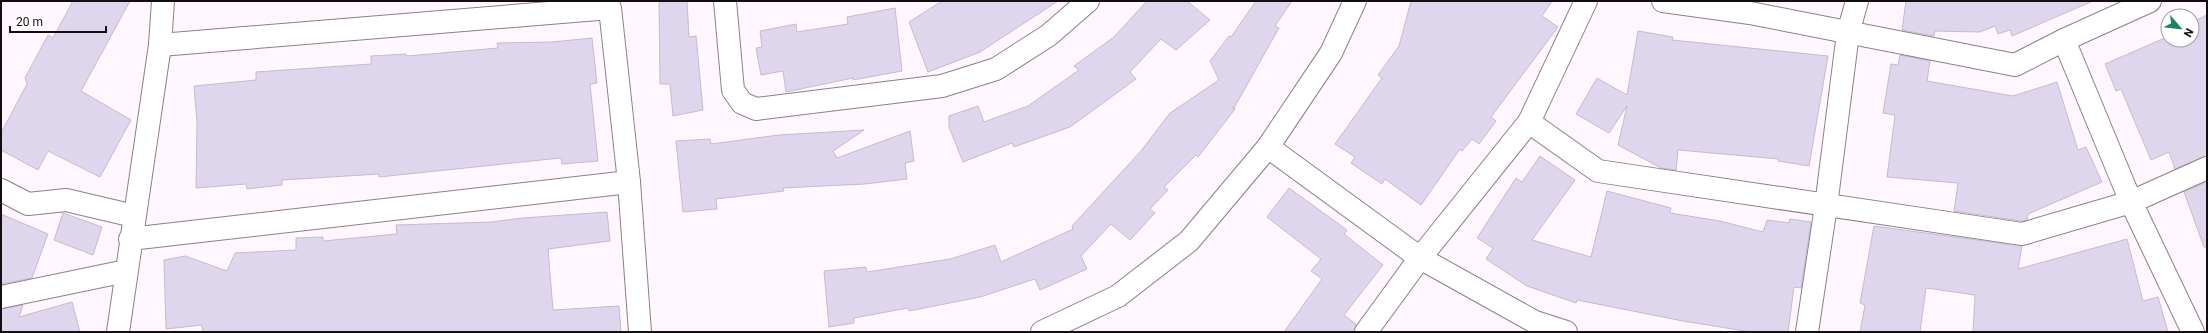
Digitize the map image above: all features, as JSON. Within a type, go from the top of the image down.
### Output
[{"type":"street","points":[[118,332],[130,239],[160,45],[163,1]]},
{"type":"street","points":[[725,1],[733,90],[742,103],[756,109],[942,86],[996,69],[1049,35],[1088,1]]},
{"type":"street","points":[[1042,332],[1118,296],[1189,241],[1268,147],[1332,53],[1355,1]]},
{"type":"street","points":[[1366,332],[1420,258],[1529,122],[1586,1]]},
{"type":"street","points":[[1663,1],[1751,7],[1848,33],[2014,65],[2064,40],[2150,1]]},
{"type":"street","points":[[1807,332],[1826,206],[1848,33],[1857,1]]},
{"type":"street","points":[[160,45],[610,8],[629,182],[640,332]]},
{"type":"street","points":[[2064,40],[2131,202],[2193,332]]},
{"type":"street","points":[[1529,122],[1598,171],[2022,234],[2131,202],[2207,168]]},
{"type":"street","points":[[1268,147],[1420,258],[1535,322],[1566,332]]},
{"type":"street","points":[[130,239],[629,182]]},
{"type":"street","points":[[1,190],[28,204],[66,200],[134,216]]},
{"type":"street","points":[[1,298],[126,271]]},
{"type":"building","points":[[73,1],[130,1],[81,91],[131,120],[100,177],[48,151],[38,170],[1,150],[1,133],[27,84],[25,78],[48,35],[53,38]]},
{"type":"building","points":[[659,1],[687,1],[689,37],[696,36],[703,110],[673,116],[670,84],[660,84]]},
{"type":"building","points":[[942,1],[1058,1],[980,52],[928,72],[909,22]]},
{"type":"building","points":[[1147,1],[1187,1],[1210,20],[1176,50],[1161,39],[1130,72],[1136,79],[1070,127],[1014,147],[1012,143],[963,162],[949,127],[949,116],[978,106],[984,122],[1028,106],[1079,70],[1074,66],[1114,37]]},
{"type":"building","points":[[1256,1],[1292,1],[1275,26],[1279,28],[1234,108],[1232,107],[1235,109],[1198,157],[1196,155],[1164,187],[1168,190],[1150,209],[1155,213],[1130,240],[1111,224],[1081,256],[1087,269],[1040,290],[1035,279],[980,297],[909,311],[908,308],[854,318],[854,323],[829,327],[824,271],[866,267],[867,272],[950,259],[995,245],[1001,262],[1073,229],[1072,226],[1141,151],[1170,113],[1219,80],[1210,61],[1229,36],[1231,37]]},
{"type":"building","points":[[1411,1],[1552,1],[1542,16],[1558,27],[1491,117],[1496,121],[1479,144],[1472,139],[1462,151],[1460,149],[1421,205],[1385,179],[1382,184],[1351,163],[1355,157],[1335,144],[1382,78],[1378,75],[1399,46]]},
{"type":"building","points":[[1906,1],[2093,1],[2012,36],[2010,30],[1998,34],[1995,26],[1980,32],[1935,31],[1934,36],[1902,30]]},
{"type":"building","points":[[895,8],[902,71],[853,80],[853,78],[786,92],[783,71],[761,75],[756,48],[762,47],[760,31],[796,24],[797,32],[848,24],[847,17]]},
{"type":"building","points":[[2207,15],[2207,156],[2175,169],[2169,152],[2151,160],[2121,89],[2116,91],[2105,64],[2160,40],[2160,48],[2200,48],[2200,18]]},
{"type":"building","points":[[1638,31],[1673,37],[1672,40],[1828,56],[1809,166],[1778,161],[1779,159],[1678,150],[1676,170],[1661,168],[1618,145],[1627,106],[1609,133],[1576,114],[1597,78],[1627,95]]},
{"type":"building","points":[[592,38],[597,83],[590,84],[598,161],[562,164],[561,158],[379,177],[379,174],[282,180],[282,185],[247,189],[246,184],[196,188],[197,123],[194,86],[256,80],[256,72],[371,64],[371,56],[406,54],[407,56],[498,48],[497,43],[552,42]]},
{"type":"building","points":[[1900,55],[1930,61],[1927,81],[2013,96],[2057,82],[2078,150],[2086,147],[2102,182],[2028,214],[2027,220],[2021,221],[1954,211],[1958,183],[1887,177],[1895,115],[1883,113],[1891,64],[1898,65]]},
{"type":"building","points":[[864,130],[833,151],[837,158],[910,131],[914,161],[905,163],[907,179],[865,184],[783,188],[784,191],[716,199],[717,209],[683,212],[676,141],[710,139],[711,144],[779,135]]},
{"type":"building","points":[[1540,156],[1575,180],[1532,240],[1591,257],[1607,191],[1671,208],[1670,213],[1720,221],[1763,232],[1767,220],[1789,223],[1790,219],[1811,222],[1801,288],[1794,287],[1788,332],[1751,332],[1683,321],[1577,300],[1576,303],[1527,286],[1486,259],[1493,248],[1477,238],[1516,178],[1522,182]]},
{"type":"building","points":[[2207,182],[2207,247],[2204,247],[2184,192]]},
{"type":"building","points":[[1289,188],[1347,230],[1344,234],[1383,265],[1344,315],[1356,324],[1354,332],[1284,332],[1322,279],[1311,271],[1321,259],[1267,217]]},
{"type":"building","points":[[607,212],[610,241],[548,249],[553,310],[619,306],[621,332],[203,332],[202,325],[166,329],[164,260],[185,256],[227,271],[235,253],[296,250],[296,238],[323,237],[323,241],[397,234],[396,225],[491,222],[523,218]]},
{"type":"building","points":[[63,213],[102,227],[93,255],[54,240]]},
{"type":"building","points":[[1,214],[48,234],[32,278],[1,284]]},
{"type":"building","points":[[1874,226],[2022,246],[2018,269],[2127,239],[2143,301],[2158,297],[2168,332],[1973,332],[1975,295],[1926,288],[1920,332],[1860,332],[1865,305],[1860,303]]},
{"type":"building","points":[[72,302],[80,332],[1,332],[1,309],[23,305],[19,317]]}]
